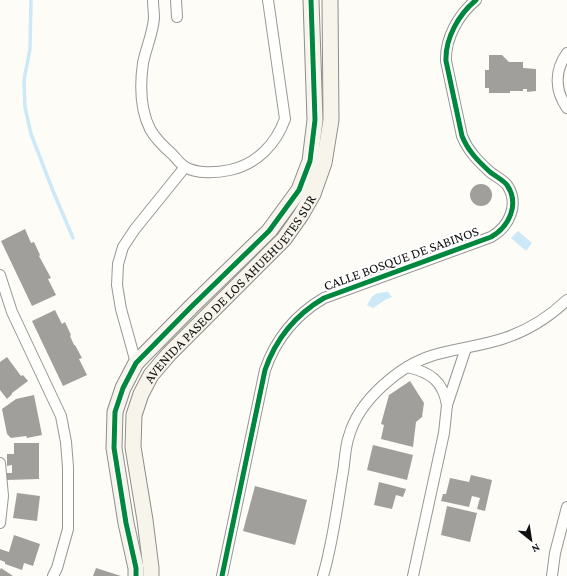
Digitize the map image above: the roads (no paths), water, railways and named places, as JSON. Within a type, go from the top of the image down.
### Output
[{"type":"street","points":[[153,0],[154,19],[142,74],[141,86],[143,106],[154,135],[184,167],[203,172],[227,171],[250,163],[272,144],[282,128],[285,119],[268,0]]},
{"type":"street","points":[[176,0],[177,17]]},
{"type":"street","name":"AVENIDA PASEO DE LOS AHUEHUETES SUR","points":[[136,576],[136,568],[126,523],[114,448],[115,412],[123,388],[136,363],[269,231],[299,190],[310,161],[315,120],[311,0]]},
{"type":"street","name":"AVENIDA PASEO DE LOS AHUEHUETES SUR","points":[[150,576],[151,568],[145,520],[133,447],[134,415],[141,394],[151,375],[168,354],[284,239],[301,215],[313,194],[324,162],[331,120],[330,0]]},
{"type":"street","name":"CALLE BOSQUE DE SABINOS","points":[[222,576],[265,370],[269,357],[283,333],[302,313],[324,298],[491,237],[502,229],[510,218],[512,204],[510,190],[506,184],[476,159],[466,145],[462,136],[446,61],[448,44],[454,27],[466,10],[476,0]]},
{"type":"street","points":[[567,53],[560,66],[557,78],[559,94],[567,108]]},
{"type":"street","points":[[136,363],[121,309],[117,285],[118,264],[123,247],[135,229],[184,167]]},
{"type":"street","points":[[0,275],[12,312],[61,416],[66,442],[68,467],[68,529],[53,576]]},
{"type":"street","points":[[323,576],[330,554],[349,435],[359,414],[373,395],[389,380],[407,367],[434,355],[494,342],[520,333],[553,313],[567,300]]},
{"type":"street","points":[[191,307],[202,320]]},
{"type":"street","points":[[413,576],[444,433],[447,405],[466,348]]},
{"type":"street","points":[[407,367],[423,371],[437,381],[444,392],[447,405]]},
{"type":"street","points":[[114,448],[133,447]]},
{"type":"street","points":[[0,463],[3,490],[0,523]]},
{"type":"street","points":[[552,576],[555,553],[567,507]]},
{"type":"water","points":[[518,231],[532,243],[526,251],[511,238]]},
{"type":"water","points":[[388,292],[392,297],[373,308],[367,305],[375,294]]},
{"type":"waterway","points":[[31,0],[30,49],[24,80],[25,107],[31,134],[73,238]]}]
